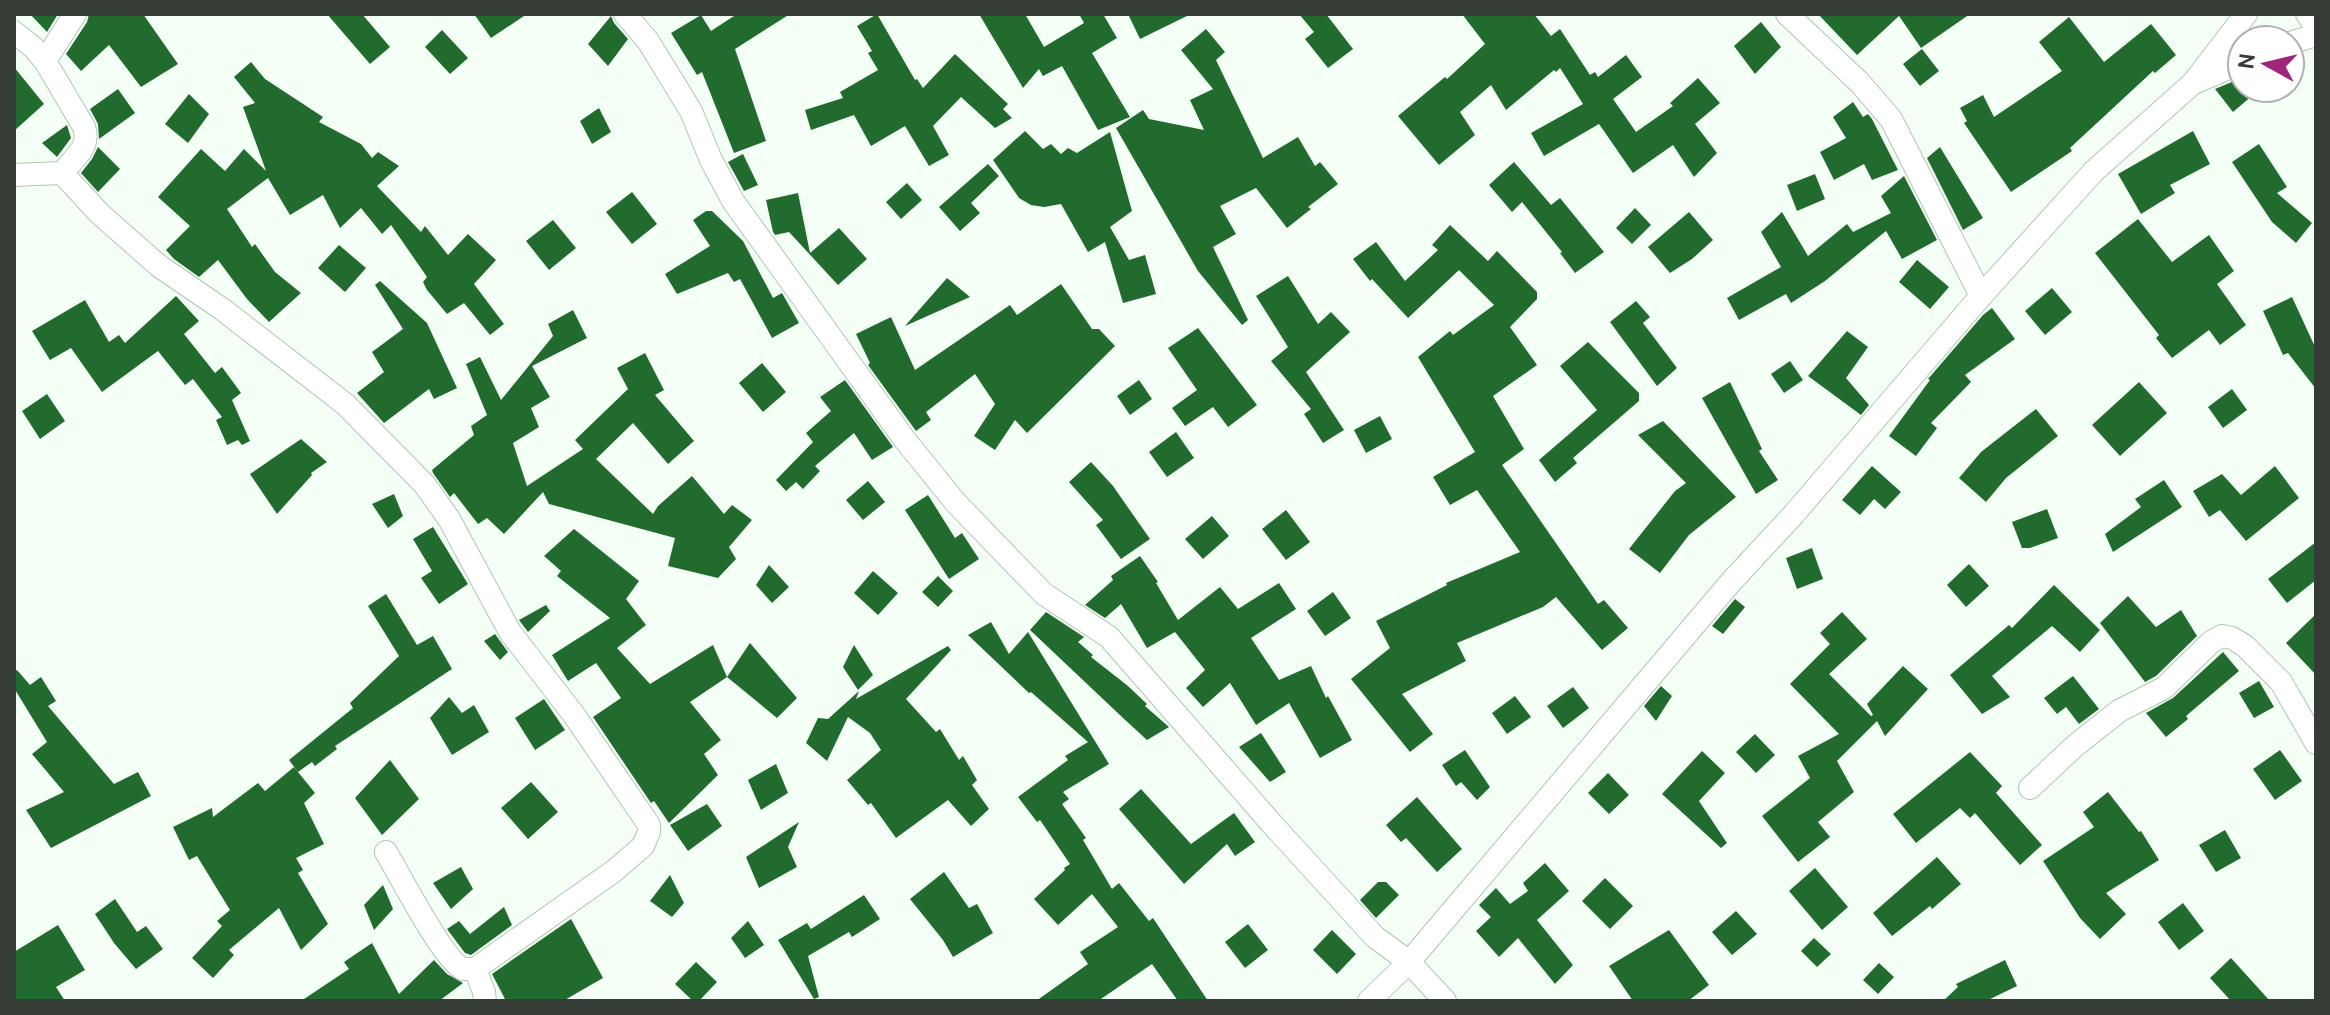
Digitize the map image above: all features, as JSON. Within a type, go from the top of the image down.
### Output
[{"type":"street","points":[[45,61],[75,14]]},
{"type":"street","points":[[625,14],[648,41],[691,111],[711,160],[733,201],[905,440],[956,503],[1044,594],[1109,637],[1375,937],[1409,962],[1445,1001]]},
{"type":"street","points":[[1787,14],[1860,83],[1891,119],[1981,296]]},
{"type":"street","points":[[1369,1001],[1409,962],[1730,583],[1794,514],[1981,296],[2094,171],[2192,84],[2246,14]]},
{"type":"street","points":[[2307,14],[2316,27]]},
{"type":"street","points":[[14,32],[45,61],[88,137],[62,173],[14,175]]},
{"type":"street","points":[[2192,84],[2226,69]]},
{"type":"street","points":[[62,173],[100,214],[159,266],[222,309],[345,404],[425,485],[449,519],[510,632],[574,715],[648,820],[649,832],[643,846],[614,871],[475,969],[463,969],[455,964],[441,946],[386,852]]},
{"type":"street","points":[[2030,788],[2076,745],[2119,711],[2164,688],[2211,642],[2222,636],[2245,646],[2281,682],[2316,743]]},
{"type":"street","points":[[475,969],[485,1001]]},
{"type":"building","points":[[30,14],[58,14],[47,32]]},
{"type":"building","points":[[89,14],[143,14],[178,64],[141,87],[109,45],[81,71],[66,54]]},
{"type":"building","points":[[327,14],[362,14],[390,47],[370,64]]},
{"type":"building","points":[[474,14],[527,14],[491,38]]},
{"type":"building","points":[[737,14],[790,14],[735,49],[766,141],[734,153],[702,72],[697,75],[671,33],[701,15],[711,31]]},
{"type":"building","points":[[877,14],[915,80],[923,88],[955,54],[1008,104],[1003,109],[1012,118],[995,128],[961,97],[933,126],[949,155],[929,166],[905,126],[871,146],[854,115],[811,130],[805,110],[843,98],[840,92],[878,70],[868,53],[872,51],[857,26]]},
{"type":"building","points":[[979,14],[1025,14],[1044,47],[1084,23],[1079,14],[1103,14],[1117,38],[1092,53],[1130,117],[1098,130],[1062,66],[1043,76],[1039,69],[1023,88]]},
{"type":"building","points":[[1128,14],[1191,14],[1140,39]]},
{"type":"building","points":[[1299,14],[1326,14],[1353,49],[1328,68],[1305,39],[1314,32]]},
{"type":"building","points":[[1462,14],[1534,14],[1551,36],[1560,29],[1590,75],[1595,72],[1598,77],[1626,55],[1642,77],[1613,99],[1636,132],[1673,106],[1670,103],[1698,78],[1720,103],[1695,124],[1717,153],[1694,177],[1673,145],[1633,173],[1599,124],[1544,156],[1531,133],[1583,104],[1560,68],[1506,110],[1491,85],[1460,112],[1475,135],[1439,165],[1398,116],[1445,77],[1447,79],[1485,44]]},
{"type":"building","points":[[1818,14],[1970,14],[1921,48],[1899,16],[1857,55]]},
{"type":"building","points":[[611,16],[628,39],[608,66],[588,44]]},
{"type":"building","points":[[2069,17],[2104,62],[2151,24],[2176,55],[2155,73],[2153,71],[2070,148],[2072,151],[2011,192],[1964,123],[1967,121],[1960,108],[1983,95],[1994,117],[2062,71],[2039,42]]},
{"type":"building","points":[[1761,22],[1781,47],[1755,74],[1734,46]]},
{"type":"building","points":[[1206,29],[1225,52],[1216,60],[1263,158],[1298,137],[1315,166],[1320,162],[1338,184],[1287,228],[1256,188],[1220,206],[1236,234],[1213,247],[1248,320],[1242,325],[1198,271],[1116,128],[1143,110],[1149,119],[1204,130],[1190,100],[1213,89],[1181,50]]},
{"type":"building","points":[[442,30],[468,58],[450,74],[425,47]]},
{"type":"building","points":[[1922,49],[1939,71],[1920,86],[1903,64]]},
{"type":"building","points":[[251,62],[265,79],[323,117],[319,122],[361,144],[372,158],[378,152],[399,166],[377,186],[421,232],[425,226],[448,255],[468,234],[496,260],[474,284],[504,324],[490,335],[464,303],[447,314],[427,290],[423,282],[427,277],[391,225],[382,234],[361,208],[340,228],[323,195],[290,215],[268,178],[227,209],[252,247],[255,244],[275,272],[301,293],[269,322],[218,260],[199,277],[174,259],[166,250],[190,226],[158,197],[201,149],[225,171],[244,149],[266,171],[243,107],[255,103],[234,77]]},
{"type":"building","points":[[14,67],[44,104],[14,131]]},
{"type":"building","points":[[2226,84],[2226,103],[2215,89]]},
{"type":"building","points":[[118,89],[135,113],[99,139],[98,124],[90,109]]},
{"type":"building","points":[[189,94],[209,114],[188,143],[165,124]]},
{"type":"building","points":[[1853,102],[1863,117],[1868,114],[1872,119],[1898,170],[1872,180],[1864,164],[1834,180],[1820,152],[1846,138],[1833,117]]},
{"type":"building","points":[[2227,104],[2242,104],[2233,112]]},
{"type":"building","points":[[599,108],[611,132],[592,144],[580,121]]},
{"type":"building","points":[[67,125],[71,138],[57,157],[42,143]]},
{"type":"building","points":[[1025,131],[1043,149],[1051,144],[1061,154],[1068,148],[1077,153],[1110,132],[1132,211],[1110,227],[1129,260],[1145,255],[1156,294],[1123,303],[1105,242],[1088,252],[1061,204],[1044,207],[1031,205],[1019,198],[993,160]]},
{"type":"building","points":[[2193,131],[2210,164],[2170,185],[2175,193],[2141,214],[2118,174]]},
{"type":"building","points":[[2259,144],[2287,187],[2277,193],[2312,223],[2296,243],[2272,222],[2232,162]]},
{"type":"building","points":[[98,147],[120,169],[98,192],[81,173]]},
{"type":"building","points":[[1940,147],[1983,218],[1963,230],[1927,158]]},
{"type":"building","points":[[743,154],[758,185],[744,191],[728,162]]},
{"type":"building","points":[[1514,162],[1551,205],[1560,198],[1604,252],[1575,273],[1522,202],[1512,212],[1489,185]]},
{"type":"building","points":[[988,164],[999,176],[971,203],[980,213],[960,231],[939,207]]},
{"type":"building","points":[[1815,174],[1825,199],[1797,211],[1787,185]]},
{"type":"building","points":[[1904,176],[1937,240],[1902,259],[1886,231],[1825,281],[1791,303],[1786,294],[1739,320],[1727,298],[1781,267],[1761,232],[1782,212],[1808,256],[1847,224],[1853,232],[1891,213],[1881,196]]},
{"type":"building","points":[[907,183],[922,200],[901,219],[886,202]]},
{"type":"building","points":[[632,192],[657,224],[632,244],[606,212]]},
{"type":"building","points":[[798,193],[810,253],[839,228],[867,259],[838,285],[789,232],[775,235],[773,232],[766,200]]},
{"type":"building","points":[[1635,208],[1651,225],[1632,244],[1616,228]]},
{"type":"building","points":[[706,211],[712,211],[743,241],[773,298],[782,293],[799,323],[772,338],[740,279],[734,282],[728,273],[677,294],[665,274],[710,246],[693,220]]},
{"type":"building","points":[[1689,212],[1713,240],[1670,273],[1648,247]]},
{"type":"building","points":[[2138,219],[2172,262],[2209,235],[2234,271],[2217,284],[2246,325],[2220,345],[2209,330],[2172,358],[2156,338],[2159,335],[2095,253]]},
{"type":"building","points":[[553,220],[576,248],[549,270],[526,241]]},
{"type":"building","points":[[1450,225],[1488,261],[1497,251],[1537,292],[1537,299],[1510,327],[1537,365],[1493,396],[1524,449],[1502,465],[1598,604],[1604,600],[1628,628],[1602,650],[1556,597],[1543,607],[1457,643],[1466,661],[1402,694],[1433,734],[1410,752],[1351,679],[1390,648],[1376,621],[1446,583],[1520,552],[1477,490],[1450,505],[1433,477],[1475,452],[1418,357],[1450,331],[1453,335],[1494,305],[1459,270],[1408,318],[1372,279],[1370,281],[1353,259],[1376,242],[1405,281],[1438,250],[1432,245]]},
{"type":"building","points":[[339,245],[366,268],[345,292],[318,268]]},
{"type":"building","points":[[1917,260],[1949,287],[1930,309],[1899,282]]},
{"type":"building","points":[[1288,276],[1318,324],[1331,312],[1350,332],[1306,372],[1344,430],[1323,443],[1304,414],[1311,409],[1271,361],[1288,347],[1256,296]]},
{"type":"building","points":[[947,278],[970,297],[905,326]]},
{"type":"building","points":[[380,281],[427,323],[457,388],[434,399],[429,389],[384,423],[357,393],[384,372],[372,352],[403,329],[375,285]]},
{"type":"building","points":[[1061,284],[1092,329],[1099,329],[1115,346],[1027,433],[1015,420],[995,450],[974,436],[995,404],[975,374],[926,412],[931,420],[916,431],[868,365],[870,363],[856,334],[891,317],[915,370],[1010,305],[1017,315]]},
{"type":"building","points":[[2052,288],[2072,312],[2045,335],[2025,311]]},
{"type":"building","points":[[176,296],[199,321],[184,334],[215,373],[222,367],[241,393],[232,400],[250,441],[242,445],[238,440],[227,445],[216,420],[222,417],[193,379],[185,385],[158,351],[102,392],[71,348],[50,360],[32,331],[85,300],[109,342],[119,335],[125,343]]},
{"type":"building","points":[[2292,297],[2316,349],[2316,389],[2288,353],[2283,355],[2263,311]]},
{"type":"building","points":[[1636,301],[1650,317],[1643,323],[1677,368],[1657,386],[1610,322]]},
{"type":"building","points":[[1992,308],[2015,339],[1965,375],[1971,382],[1931,423],[1937,428],[1916,456],[1889,436],[1928,379]]},
{"type":"building","points":[[573,310],[587,338],[532,366],[550,397],[531,408],[539,427],[513,443],[527,486],[583,449],[575,440],[628,389],[617,368],[645,353],[664,390],[655,395],[694,441],[668,464],[633,423],[596,459],[653,514],[692,476],[724,514],[732,505],[752,520],[729,547],[736,559],[718,578],[668,566],[675,538],[549,504],[543,492],[504,534],[487,518],[478,524],[454,493],[450,497],[433,473],[432,470],[474,435],[471,426],[487,415],[466,364],[480,357],[501,400],[553,336],[548,324]]},
{"type":"building","points":[[1198,328],[1257,405],[1228,427],[1213,407],[1185,426],[1172,408],[1197,390],[1168,348]]},
{"type":"building","points":[[1847,331],[1868,347],[1846,378],[1869,405],[1861,415],[1808,376]]},
{"type":"building","points":[[1588,342],[1639,393],[1639,401],[1573,458],[1577,463],[1555,482],[1539,460],[1597,410],[1560,366]]},
{"type":"building","points":[[1790,361],[1803,380],[1784,393],[1771,374]]},
{"type":"building","points":[[762,363],[786,392],[763,412],[739,383]]},
{"type":"building","points":[[845,380],[893,447],[872,460],[854,433],[815,466],[820,471],[803,489],[796,482],[786,491],[776,480],[813,442],[806,433],[831,411],[820,397]]},
{"type":"building","points":[[1139,380],[1152,399],[1130,415],[1117,396]]},
{"type":"building","points":[[1730,382],[1762,449],[1759,451],[1778,480],[1756,494],[1702,398]]},
{"type":"building","points":[[2139,382],[2167,413],[2120,456],[2092,425]]},
{"type":"building","points":[[2232,389],[2247,410],[2223,428],[2208,407]]},
{"type":"building","points":[[47,394],[65,421],[40,439],[22,411]]},
{"type":"building","points":[[2036,409],[2058,436],[2006,478],[1986,502],[1959,478],[1981,452]]},
{"type":"building","points":[[1380,416],[1392,439],[1366,453],[1354,430]]},
{"type":"building","points":[[1663,421],[1736,497],[1689,535],[1660,573],[1629,549],[1675,491],[1686,483],[1638,435]]},
{"type":"building","points":[[1176,432],[1194,458],[1167,477],[1149,452]]},
{"type":"building","points":[[301,439],[327,462],[311,473],[277,514],[250,474]]},
{"type":"building","points":[[1091,462],[1113,486],[1150,539],[1121,559],[1096,525],[1103,520],[1069,482]]},
{"type":"building","points":[[1872,466],[1901,492],[1885,509],[1874,499],[1860,515],[1842,500]]},
{"type":"building","points":[[2275,466],[2299,498],[2246,541],[2220,510],[2209,517],[2193,491],[2222,474],[2241,495]]},
{"type":"building","points":[[2164,480],[2182,507],[2113,552],[2105,534],[2141,507],[2135,499]]},
{"type":"building","points":[[868,481],[885,502],[863,520],[846,500]]},
{"type":"building","points":[[394,494],[403,516],[388,528],[372,504]]},
{"type":"building","points":[[928,495],[955,538],[962,533],[979,559],[949,579],[905,510]]},
{"type":"building","points":[[2047,509],[2058,538],[2022,548],[2012,522]]},
{"type":"building","points":[[1286,510],[1310,542],[1286,560],[1262,529]]},
{"type":"building","points":[[1212,516],[1229,536],[1203,559],[1185,539]]},
{"type":"building","points":[[433,527],[468,584],[439,604],[421,578],[432,571],[413,539]]},
{"type":"building","points":[[574,529],[639,581],[626,599],[646,625],[617,648],[650,684],[713,645],[727,677],[690,702],[721,740],[704,754],[718,775],[669,823],[654,801],[651,803],[593,717],[621,698],[596,663],[568,681],[552,655],[610,618],[557,576],[561,571],[544,556]]},
{"type":"building","points":[[2316,542],[2316,580],[2287,603],[2268,579]]},
{"type":"building","points":[[1812,548],[1823,579],[1797,589],[1786,558]]},
{"type":"building","points":[[1140,556],[1178,620],[1220,587],[1238,609],[1279,583],[1296,609],[1251,638],[1279,680],[1311,666],[1352,740],[1320,758],[1289,703],[1256,725],[1230,683],[1203,707],[1186,688],[1205,670],[1175,632],[1147,648],[1121,604],[1105,618],[1085,605],[1113,580],[1111,576]]},
{"type":"building","points":[[1969,564],[1989,586],[1966,607],[1947,585]]},
{"type":"building","points":[[769,565],[789,587],[772,603],[756,585]]},
{"type":"building","points":[[873,571],[898,593],[878,615],[854,593]]},
{"type":"building","points":[[938,576],[953,591],[938,607],[922,592]]},
{"type":"building","points":[[2054,585],[2100,630],[2080,652],[2052,626],[1992,676],[2010,697],[1982,714],[1950,675],[2009,625],[2012,628]]},
{"type":"building","points":[[1333,592],[1351,618],[1325,636],[1307,611]]},
{"type":"building","points":[[386,594],[417,645],[433,636],[452,669],[335,746],[337,749],[315,766],[312,762],[298,772],[289,760],[353,708],[350,703],[399,656],[368,606]]},
{"type":"building","points":[[2128,596],[2156,627],[2181,610],[2197,636],[2156,676],[2145,682],[2100,623]]},
{"type":"building","points":[[1735,599],[1745,607],[1723,634],[1712,626]]},
{"type":"building","points":[[546,605],[550,611],[528,632],[519,620]]},
{"type":"building","points":[[1046,612],[1084,637],[1078,642],[1093,655],[1091,657],[1128,686],[1169,727],[1147,740],[1122,717],[1030,630]]},
{"type":"building","points":[[1842,612],[1867,639],[1829,674],[1871,716],[1867,704],[1903,666],[1928,689],[1885,736],[1877,721],[1837,761],[1854,792],[1818,822],[1830,837],[1798,862],[1762,816],[1810,778],[1798,756],[1839,734],[1790,684],[1830,644],[1820,633]]},
{"type":"building","points":[[2316,614],[2316,675],[2286,643]]},
{"type":"building","points":[[991,622],[1009,654],[1028,632],[1109,764],[1063,792],[1069,799],[1062,804],[1086,838],[1083,840],[1112,889],[1119,883],[1149,921],[1153,918],[1208,1001],[1178,1001],[1152,964],[1098,1001],[1036,1001],[1088,964],[1080,952],[1118,927],[1092,894],[1058,925],[1034,899],[1070,864],[1040,820],[1037,822],[1018,797],[1068,760],[1065,756],[1088,742],[1029,693],[968,635]]},
{"type":"building","points":[[495,634],[508,652],[500,660],[484,641]]},
{"type":"building","points":[[750,643],[797,698],[777,718],[727,677]]},
{"type":"building","points":[[854,645],[873,675],[858,690],[843,667]]},
{"type":"building","points":[[948,646],[951,650],[906,699],[936,732],[940,729],[959,760],[963,756],[977,780],[972,785],[989,809],[971,826],[948,800],[896,838],[871,803],[868,805],[847,780],[881,750],[870,733],[848,717],[827,761],[806,743],[818,718],[828,719],[859,691],[856,699]]},
{"type":"building","points":[[2223,652],[2239,671],[2166,737],[2146,713],[2173,698]]},
{"type":"building","points":[[17,670],[30,685],[41,677],[56,701],[48,706],[114,784],[138,772],[151,796],[51,848],[26,810],[64,792],[32,754],[47,742],[14,688],[14,672]]},
{"type":"building","points":[[2073,676],[2099,709],[2079,724],[2066,707],[2057,714],[2044,698]]},
{"type":"building","points":[[2259,681],[2274,707],[2254,718],[2239,693]]},
{"type":"building","points":[[1661,686],[1672,696],[1656,721],[1644,706]]},
{"type":"building","points":[[1573,687],[1589,708],[1563,728],[1547,706]]},
{"type":"building","points":[[1515,696],[1531,717],[1507,734],[1492,713]]},
{"type":"building","points":[[449,697],[462,713],[474,705],[489,732],[452,755],[430,718]]},
{"type":"building","points":[[544,699],[565,730],[535,750],[515,718]]},
{"type":"building","points":[[1261,733],[1286,772],[1270,782],[1239,747]]},
{"type":"building","points":[[1755,734],[1775,755],[1756,773],[1736,752]]},
{"type":"building","points":[[1465,750],[1490,787],[1477,800],[1461,782],[1456,786],[1442,765]]},
{"type":"building","points":[[2280,750],[2302,781],[2275,800],[2253,769]]},
{"type":"building","points":[[1702,751],[1725,773],[1699,801],[1727,843],[1721,848],[1662,794]]},
{"type":"building","points":[[1970,752],[2002,786],[1996,793],[2042,845],[2020,865],[1975,813],[1970,818],[1960,808],[1916,843],[1893,814]]},
{"type":"building","points":[[390,760],[419,799],[382,835],[355,798]]},
{"type":"building","points":[[776,764],[788,793],[761,810],[748,780]]},
{"type":"building","points":[[294,767],[315,793],[304,803],[324,844],[296,858],[303,870],[298,873],[328,924],[301,950],[279,908],[229,950],[234,955],[213,978],[192,958],[222,926],[217,921],[230,910],[197,856],[189,860],[173,827],[212,808],[213,817],[258,783],[265,791]]},
{"type":"building","points":[[1608,773],[1629,795],[1609,814],[1588,793]]},
{"type":"building","points":[[531,782],[558,812],[528,839],[501,808]]},
{"type":"building","points":[[1141,789],[1191,844],[1234,813],[1255,842],[1235,856],[1227,844],[1184,884],[1119,809]]},
{"type":"building","points":[[2108,792],[2141,831],[2159,860],[2106,893],[2126,914],[2100,939],[2080,918],[2043,861],[2094,827],[2083,812]]},
{"type":"building","points":[[1417,797],[1462,849],[1437,872],[1406,838],[1401,842],[1386,825]]},
{"type":"building","points":[[707,804],[722,826],[688,851],[670,825]]},
{"type":"building","points":[[799,822],[788,847],[797,867],[759,888],[746,857]]},
{"type":"building","points":[[2225,830],[2241,858],[2216,872],[2199,845]]},
{"type":"building","points":[[1937,857],[1961,884],[1932,909],[1930,906],[1892,936],[1873,913]]},
{"type":"building","points":[[1545,863],[1569,891],[1537,920],[1573,965],[1555,984],[1518,938],[1499,957],[1476,931],[1491,917],[1479,905],[1496,888],[1510,904],[1528,891],[1523,883]]},
{"type":"building","points":[[461,867],[473,889],[451,909],[433,883]]},
{"type":"building","points":[[1815,868],[1848,907],[1822,930],[1789,891]]},
{"type":"building","points":[[944,872],[969,908],[977,904],[993,933],[953,957],[910,899]]},
{"type":"building","points":[[670,875],[684,903],[672,917],[650,901]]},
{"type":"building","points":[[1605,878],[1633,906],[1610,929],[1582,901]]},
{"type":"building","points":[[1378,882],[1386,882],[1399,895],[1376,918],[1360,900]]},
{"type":"building","points":[[383,885],[393,909],[374,930],[364,905]]},
{"type":"building","points":[[864,895],[880,919],[852,937],[849,932],[808,956],[819,997],[814,999],[778,940],[807,923],[811,929]]},
{"type":"building","points":[[115,899],[137,932],[146,926],[163,949],[136,969],[95,914]]},
{"type":"building","points":[[2183,903],[2204,931],[2179,950],[2158,922]]},
{"type":"building","points":[[504,907],[512,925],[471,955],[465,953],[447,929],[459,921],[470,934]]},
{"type":"building","points":[[1736,911],[1757,934],[1732,955],[1712,932]]},
{"type":"building","points":[[571,919],[603,978],[563,1001],[506,1001],[492,974]]},
{"type":"building","points":[[748,921],[764,945],[745,958],[731,938]]},
{"type":"building","points":[[1248,924],[1268,950],[1245,968],[1225,942]]},
{"type":"building","points":[[58,925],[85,970],[56,987],[65,1001],[14,1001],[14,952]]},
{"type":"building","points":[[1332,930],[1356,954],[1337,974],[1313,950]]},
{"type":"building","points":[[1669,930],[1709,985],[1688,1001],[1633,1001],[1609,966]]},
{"type":"building","points":[[1814,938],[1831,954],[1817,967],[1801,951]]},
{"type":"building","points":[[372,943],[399,994],[434,960],[447,974],[463,983],[439,1001],[301,1001],[349,969],[344,962]]},
{"type":"building","points":[[2231,958],[2270,1001],[2231,1001],[2210,978]]},
{"type":"building","points":[[2005,960],[2017,986],[1986,1001],[1943,1001],[1958,987],[1956,984]]},
{"type":"building","points":[[696,962],[717,982],[699,1001],[693,1001],[675,984]]},
{"type":"building","points":[[1879,963],[1894,977],[1878,994],[1863,980]]}]
